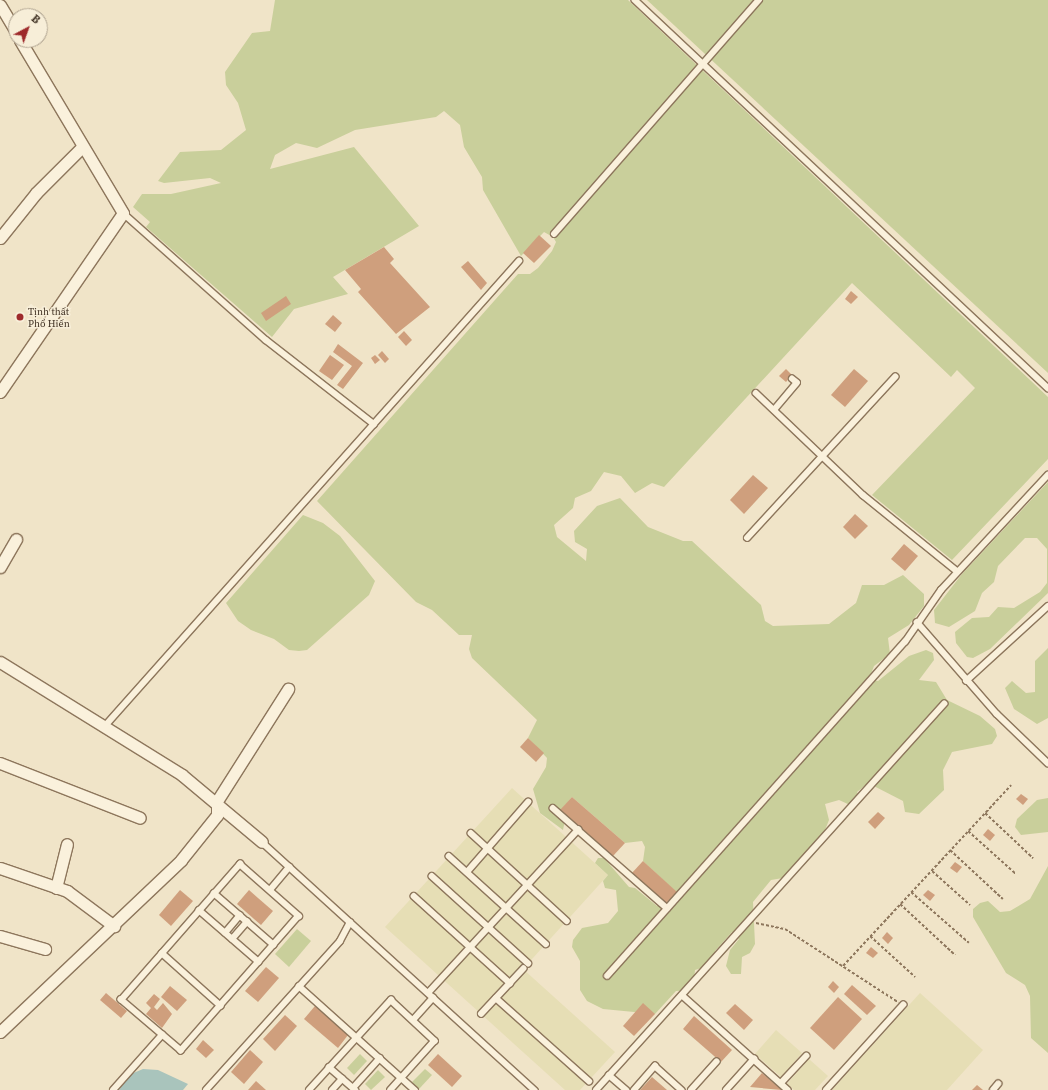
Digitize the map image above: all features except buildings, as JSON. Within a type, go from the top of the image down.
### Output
[{"type":"street","points":[[0,5],[8,18]]},
{"type":"street","points":[[0,392],[123,213],[82,147],[25,48]]},
{"type":"street","points":[[0,238],[36,193],[82,147]]},
{"type":"street","points":[[0,568],[16,539]]},
{"type":"street","points":[[0,662],[104,727],[217,801],[262,842]]},
{"type":"street","points":[[0,1032],[114,926],[181,860],[217,815],[217,801],[288,689]]},
{"type":"street","points":[[0,763],[140,818]]},
{"type":"street","points":[[56,888],[67,844]]},
{"type":"street","points":[[0,868],[56,888],[114,926]]},
{"type":"street","points":[[0,936],[45,949]]},
{"type":"lane","points":[[635,0],[1048,388]]},
{"type":"lane","points":[[554,234],[702,63],[759,0]]},
{"type":"lane","points":[[123,213],[266,340],[374,424]]},
{"type":"lane","points":[[104,727],[519,261]]},
{"type":"lane","points":[[747,538],[895,377]]},
{"type":"lane","points":[[774,410],[797,383],[792,379]]},
{"type":"lane","points":[[756,393],[863,495],[958,571]]},
{"type":"lane","points":[[607,976],[905,642],[917,622],[958,571],[1048,475]]},
{"type":"lane","points":[[966,681],[1048,606]]},
{"type":"lane","points":[[917,622],[966,681],[1048,763]]},
{"type":"lane","points":[[596,1090],[944,704]]},
{"type":"lane","points":[[467,872],[528,802]]},
{"type":"lane","points":[[553,808],[667,908]]},
{"type":"lane","points":[[428,993],[578,830]]},
{"type":"lane","points":[[471,833],[567,921]]},
{"type":"lane","points":[[262,842],[535,1090]]},
{"type":"lane","points":[[450,856],[546,944]]},
{"type":"lane","points":[[240,864],[299,916],[181,1052],[121,1000],[214,893],[240,864]]},
{"type":"lane","points":[[270,890],[289,867]]},
{"type":"lane","points":[[432,876],[528,963]]},
{"type":"lane","points":[[214,893],[274,945]]},
{"type":"lane","points":[[414,896],[510,983]]},
{"type":"lane","points":[[199,910],[259,962]]},
{"type":"lane","points":[[225,933],[240,915]]},
{"type":"lane","points":[[232,939],[247,922]]},
{"type":"lane","points":[[206,1090],[340,941],[350,922]]},
{"type":"lane","points":[[162,953],[221,1006]]},
{"type":"lane","points":[[481,1014],[523,969]]},
{"type":"lane","points":[[299,986],[415,1090]]},
{"type":"lane","points":[[682,995],[788,1090]]},
{"type":"lane","points":[[413,1020],[433,998]]},
{"type":"lane","points":[[496,998],[589,1081]]},
{"type":"lane","points":[[309,1090],[391,1000],[435,1041],[391,1090]]},
{"type":"lane","points":[[826,1090],[903,1005]]},
{"type":"lane","points":[[113,1090],[162,1035]]},
{"type":"lane","points":[[781,1083],[806,1056]]},
{"type":"lane","points":[[329,1067],[354,1089],[380,1058]]},
{"type":"lane","points":[[726,1090],[754,1059]]},
{"type":"lane","points":[[691,1090],[716,1062]]},
{"type":"lane","points":[[634,1090],[655,1066],[682,1090]]},
{"type":"lane","points":[[610,1075],[626,1090]]},
{"type":"lane","points":[[332,1090],[342,1079]]},
{"type":"lane","points":[[993,1090],[998,1084]]},
{"type":"path","points":[[843,966],[1011,785]]},
{"type":"path","points":[[985,813],[1033,858]]},
{"type":"path","points":[[968,831],[1016,874]]},
{"type":"path","points":[[950,850],[1003,899]]},
{"type":"path","points":[[932,870],[970,905]]},
{"type":"path","points":[[912,892],[969,943]]},
{"type":"path","points":[[900,904],[955,955]]},
{"type":"path","points":[[742,928],[758,923],[779,926],[903,1005]]},
{"type":"path","points":[[870,936],[914,977]]},
{"type":"shaded area","points":[[512,788],[608,875],[523,969],[615,1052],[580,1090],[565,1090],[385,927]]},
{"type":"shaded area","points":[[920,993],[983,1050],[947,1090],[832,1090]]},
{"type":"shaded area","points":[[776,1030],[802,1053],[781,1077],[755,1054]]},
{"type":"shaded area","points":[[809,1059],[828,1076],[815,1090],[794,1090],[787,1084]]},
{"type":"green space","points":[[275,0],[628,0],[1048,397],[1048,459],[952,560],[872,495],[975,388],[957,370],[951,377],[852,283],[664,487],[652,483],[635,493],[621,476],[604,472],[591,491],[575,498],[573,508],[554,525],[557,537],[586,561],[587,549],[575,542],[574,531],[597,506],[620,498],[648,527],[683,541],[692,541],[761,605],[765,621],[773,626],[829,624],[856,603],[862,585],[884,585],[903,575],[924,594],[924,606],[909,625],[888,638],[890,654],[874,666],[869,679],[878,681],[909,656],[926,650],[933,653],[934,660],[919,680],[936,682],[947,700],[980,716],[995,729],[997,736],[992,744],[952,752],[943,770],[944,790],[919,814],[905,812],[903,801],[868,783],[857,792],[861,799],[850,805],[839,800],[825,804],[829,820],[825,830],[783,878],[771,880],[753,902],[755,944],[750,953],[742,957],[741,974],[731,974],[726,966],[730,950],[739,939],[732,932],[715,951],[720,955],[714,964],[695,970],[693,990],[676,991],[655,1014],[603,1009],[587,1001],[580,990],[580,961],[572,947],[573,940],[582,928],[608,923],[618,911],[616,890],[605,888],[603,881],[608,875],[595,863],[598,858],[604,858],[629,887],[635,888],[657,906],[665,904],[676,892],[643,861],[645,847],[642,841],[625,843],[572,797],[561,810],[566,815],[563,830],[540,813],[533,789],[546,767],[547,758],[528,738],[537,720],[472,658],[469,649],[472,635],[459,635],[432,610],[416,602],[317,501],[518,274],[530,274],[538,268],[552,251],[556,242],[553,237],[544,232],[521,256],[483,190],[482,177],[464,147],[460,125],[444,111],[436,117],[355,130],[317,148],[296,143],[275,155],[270,169],[354,147],[419,226],[333,277],[348,294],[294,309],[272,337],[146,227],[150,222],[133,207],[142,194],[171,194],[221,183],[210,178],[164,183],[158,181],[180,152],[221,150],[246,130],[238,103],[226,85],[225,72],[252,33],[270,31]]},
{"type":"green space","points":[[647,0],[1048,0],[1048,373]]},
{"type":"green space","points":[[1048,482],[1048,593],[990,649],[973,658],[967,657],[956,643],[955,632],[972,618],[989,617],[998,607],[1014,608],[1040,592],[1047,583],[1047,549],[1037,538],[1025,538],[998,566],[994,582],[982,593],[975,611],[949,627],[935,623],[934,610],[962,574]]},
{"type":"green space","points":[[303,515],[323,523],[340,536],[375,581],[369,595],[307,650],[299,651],[289,650],[274,639],[251,630],[238,621],[226,603]]},
{"type":"green space","points":[[1048,648],[1048,718],[1037,724],[1014,709],[1005,688],[1012,681],[1026,693],[1035,692],[1035,661]]},
{"type":"green space","points":[[1048,798],[1048,832],[1021,835],[1015,827],[1017,819],[1037,800]]},
{"type":"green space","points":[[1048,866],[1048,1053],[1031,1038],[1030,996],[1025,985],[1006,973],[973,917],[973,909],[980,903],[988,901],[1000,912],[1010,911],[1030,899]]},
{"type":"green space","points":[[297,929],[311,941],[289,967],[275,954]]},
{"type":"green space","points":[[360,1054],[367,1061],[354,1075],[347,1068]]},
{"type":"green space","points":[[425,1069],[432,1075],[419,1089],[412,1082]]},
{"type":"green space","points":[[378,1070],[385,1077],[371,1090],[365,1084]]},
{"type":"water","points":[[143,1069],[158,1070],[188,1084],[183,1090],[119,1090],[131,1074]]},
{"type":"place","name":"Tịnh thất Phổ Hiến","points":[[20,317]]}]
